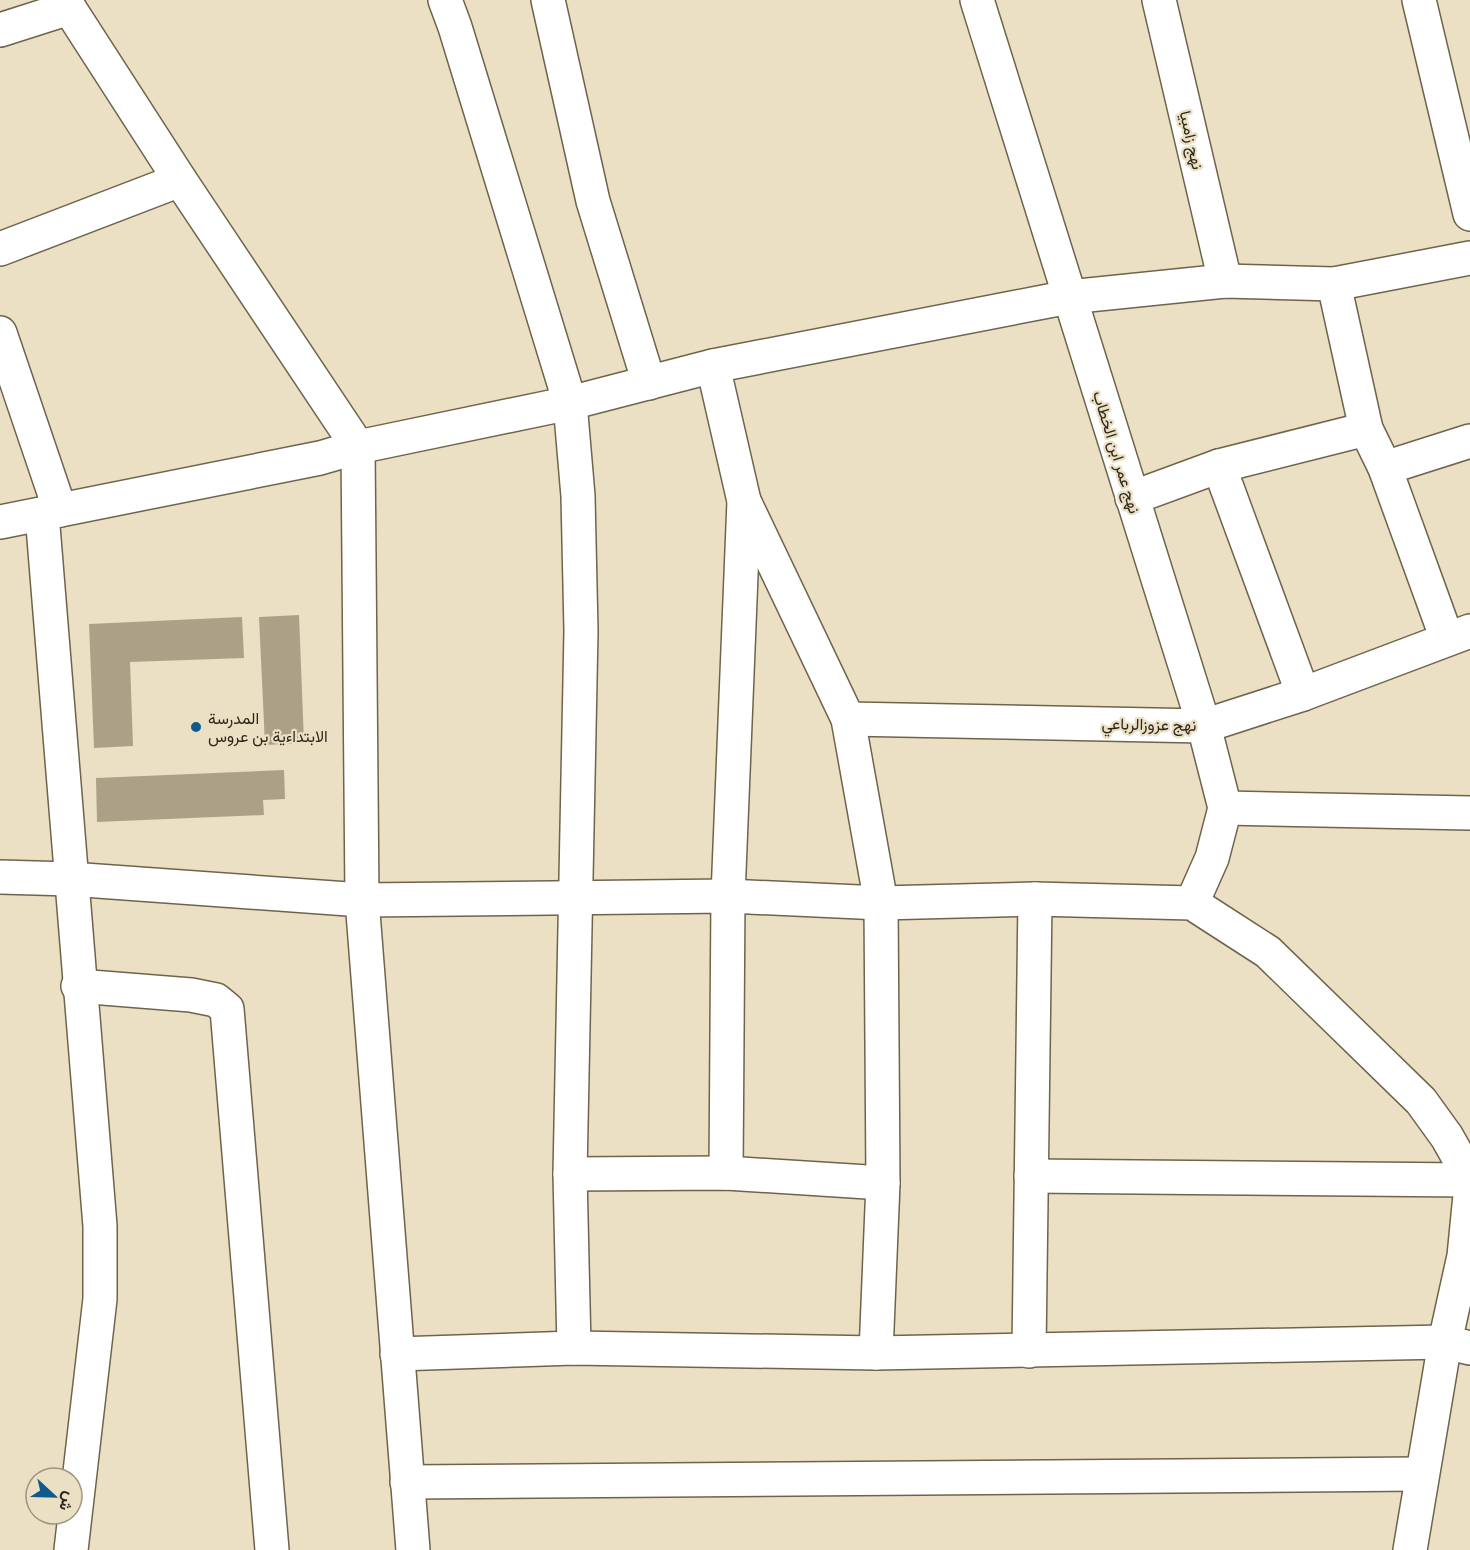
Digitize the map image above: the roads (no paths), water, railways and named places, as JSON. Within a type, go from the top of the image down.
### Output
[{"type":"street","points":[[445,0],[570,403],[578,496],[581,631],[570,1174],[574,1348]]},
{"type":"street","points":[[548,0],[594,201],[649,383]]},
{"type":"street","name":"نهج عمر ابن الخطاب","points":[[978,0],[1204,726],[1225,808],[1212,858],[1192,903]]},
{"type":"street","name":"نهج زامبيا","points":[[1159,0],[1225,281]]},
{"type":"street","points":[[1419,0],[1470,214]]},
{"type":"street","points":[[0,30],[66,4],[358,447],[362,900],[413,1550]]},
{"type":"street","points":[[0,249],[180,180]]},
{"type":"street","points":[[0,522],[320,458],[358,447],[570,403],[713,366],[1069,297],[1225,281],[1334,284],[1470,258]]},
{"type":"street","points":[[1334,284],[1365,429],[1385,468],[1458,635]]},
{"type":"street","points":[[0,333],[51,512],[70,879],[100,1226],[100,1299],[71,1550]]},
{"type":"street","points":[[713,366],[744,501],[848,719],[881,903],[883,1184],[876,1353]]},
{"type":"street","points":[[1132,498],[1219,466],[1365,429]]},
{"type":"street","points":[[1385,468],[1470,441]]},
{"type":"street","points":[[1219,466],[1303,693]]},
{"type":"street","points":[[726,1173],[728,896],[744,501]]},
{"type":"street","name":"نهج عزوزالرباعي","points":[[848,719],[1204,726],[1303,693],[1458,635]]},
{"type":"street","points":[[1225,808],[1470,813]]},
{"type":"street","points":[[0,877],[70,879],[362,900],[728,896],[881,903],[1035,900],[1192,903],[1268,952],[1421,1101],[1447,1137],[1470,1179],[1031,1176]]},
{"type":"street","points":[[1029,1351],[1035,900]]},
{"type":"street","points":[[78,986],[191,995],[216,1000],[226,1009],[272,1550]]},
{"type":"street","points":[[570,1174],[726,1173],[883,1184]]},
{"type":"street","points":[[1410,1550],[1421,1474],[1458,1345],[1470,1196]]},
{"type":"street","points":[[397,1354],[574,1348],[876,1353],[1458,1345]]},
{"type":"street","points":[[407,1482],[1421,1474]]},
{"type":"place","name":"المدرسة الابتداءية بن عروس","points":[[196,727]]}]
